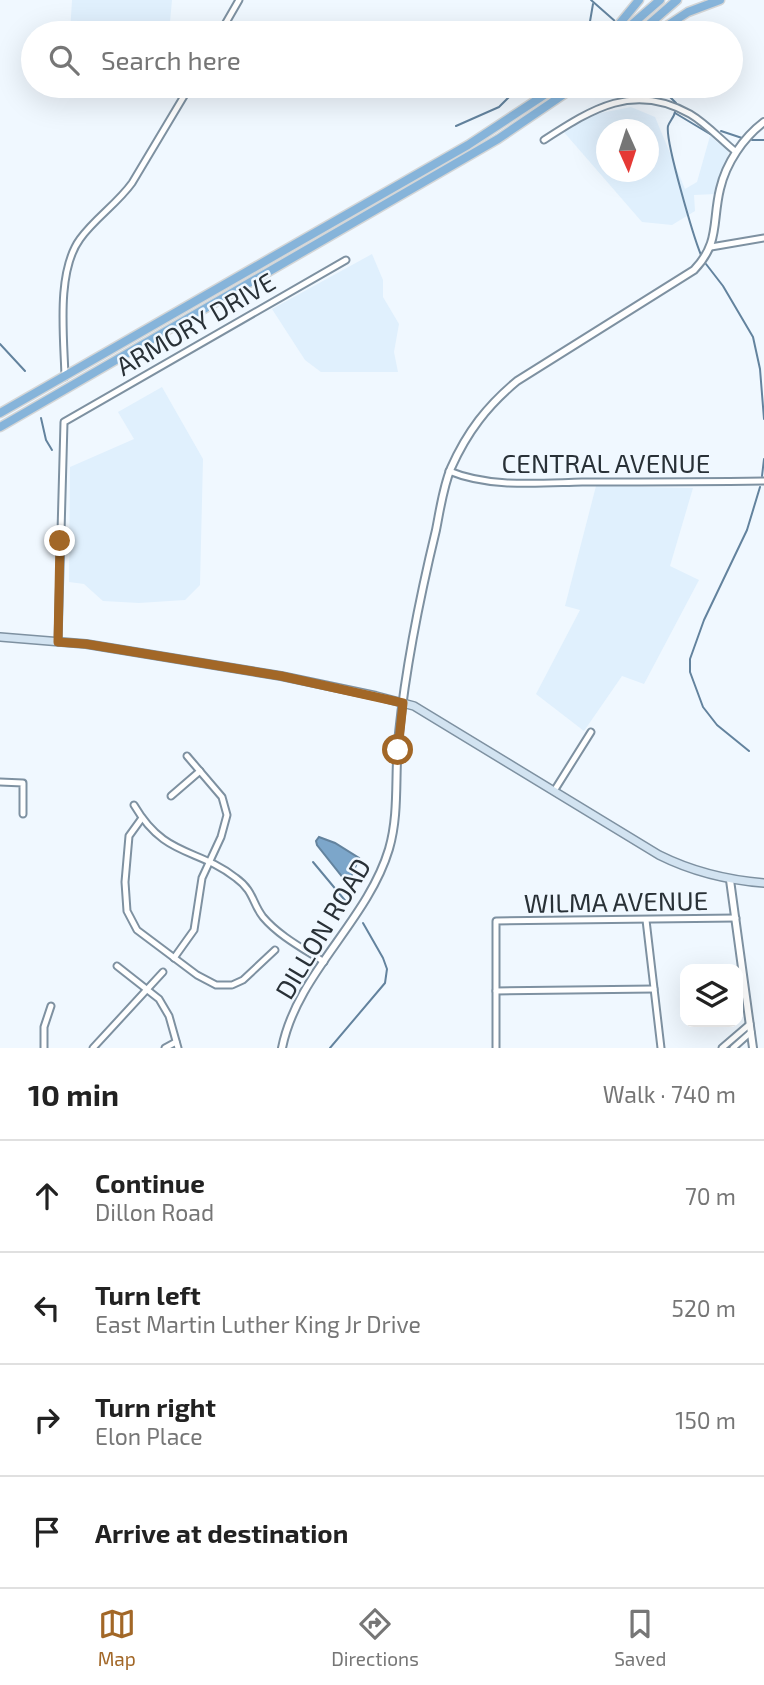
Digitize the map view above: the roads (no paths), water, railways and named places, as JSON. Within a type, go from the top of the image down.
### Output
[{"type":"highway","points":[[622,21],[639,0]]},
{"type":"highway","points":[[636,21],[660,0]]},
{"type":"highway","points":[[653,21],[677,0]]},
{"type":"highway","points":[[674,21],[688,12],[720,0]]},
{"type":"highway","points":[[0,413],[468,145],[540,98]]},
{"type":"highway","points":[[0,426],[463,160],[560,98]]},
{"type":"main road","points":[[0,637],[86,644],[281,676],[403,703],[423,712],[659,855],[689,869],[730,880],[764,883]]},
{"type":"street","points":[[227,21],[239,0]]},
{"type":"street","points":[[65,377],[65,286],[67,266],[73,249],[82,236],[123,196],[183,98]]},
{"type":"street","points":[[544,140],[595,108],[622,101],[650,101],[691,115],[736,152]]},
{"type":"street","points":[[764,122],[748,136],[736,152],[723,178],[711,247],[764,238]]},
{"type":"street","name":"DILLON ROAD","points":[[282,1048],[291,1017],[372,889],[390,845],[396,807],[398,735],[432,547],[449,471],[466,439],[493,401],[517,381],[687,276],[703,261],[711,247]]},
{"type":"street","name":"ARMORY DRIVE","points":[[58,642],[64,422],[346,260]]},
{"type":"street","name":"CENTRAL AVENUE","points":[[449,471],[481,480],[528,483],[764,481]]},
{"type":"street","points":[[554,791],[591,732]]},
{"type":"street","points":[[174,958],[194,930],[200,887],[225,828],[227,809],[222,797],[187,756]]},
{"type":"street","points":[[171,796],[200,771]]},
{"type":"street","points":[[0,782],[23,783],[23,814]]},
{"type":"street","points":[[134,805],[156,834],[172,846],[241,882],[253,895],[261,915],[272,926],[324,962]]},
{"type":"street","points":[[142,818],[131,830],[127,844],[125,882],[127,911],[137,930],[204,980],[216,985],[226,986],[243,980],[275,950]]},
{"type":"street","points":[[730,880],[753,1048]]},
{"type":"street","name":"WILMA AVENUE","points":[[496,991],[497,921],[736,918]]},
{"type":"street","points":[[646,920],[661,1048]]},
{"type":"street","points":[[117,966],[148,988],[170,1016],[177,1045],[165,1048]]},
{"type":"street","points":[[93,1048],[163,972]]},
{"type":"street","points":[[496,1048],[496,991],[654,989]]},
{"type":"street","points":[[44,1048],[44,1027],[51,1006]]},
{"type":"street","points":[[722,1048],[750,1024]]},
{"type":"street","points":[[733,1048],[751,1032]]},
{"type":"water","points":[[319,837],[335,843],[359,858],[350,880],[344,879],[317,845]]},
{"type":"waterway","points":[[591,0],[615,21]]},
{"type":"waterway","points":[[590,21],[593,4]]},
{"type":"waterway","points":[[456,126],[499,107],[508,98]]},
{"type":"waterway","points":[[671,98],[676,103]]},
{"type":"waterway","points":[[675,112],[668,126],[668,135],[701,255]]},
{"type":"waterway","points":[[675,113],[710,134]]},
{"type":"waterway","points":[[721,131],[742,138]]},
{"type":"waterway","points":[[752,140],[764,140]]},
{"type":"waterway","points":[[706,264],[723,286],[753,337],[760,369],[764,419]]},
{"type":"waterway","points":[[0,344],[25,371]]},
{"type":"waterway","points":[[41,418],[46,440],[52,450]]},
{"type":"waterway","points":[[762,476],[764,459]]},
{"type":"waterway","points":[[749,751],[717,725],[703,707],[690,672],[690,659],[704,620],[747,530],[760,487]]},
{"type":"waterway","points":[[313,862],[348,904]]},
{"type":"waterway","points":[[330,1048],[385,983],[387,969],[383,958],[363,923]]}]
